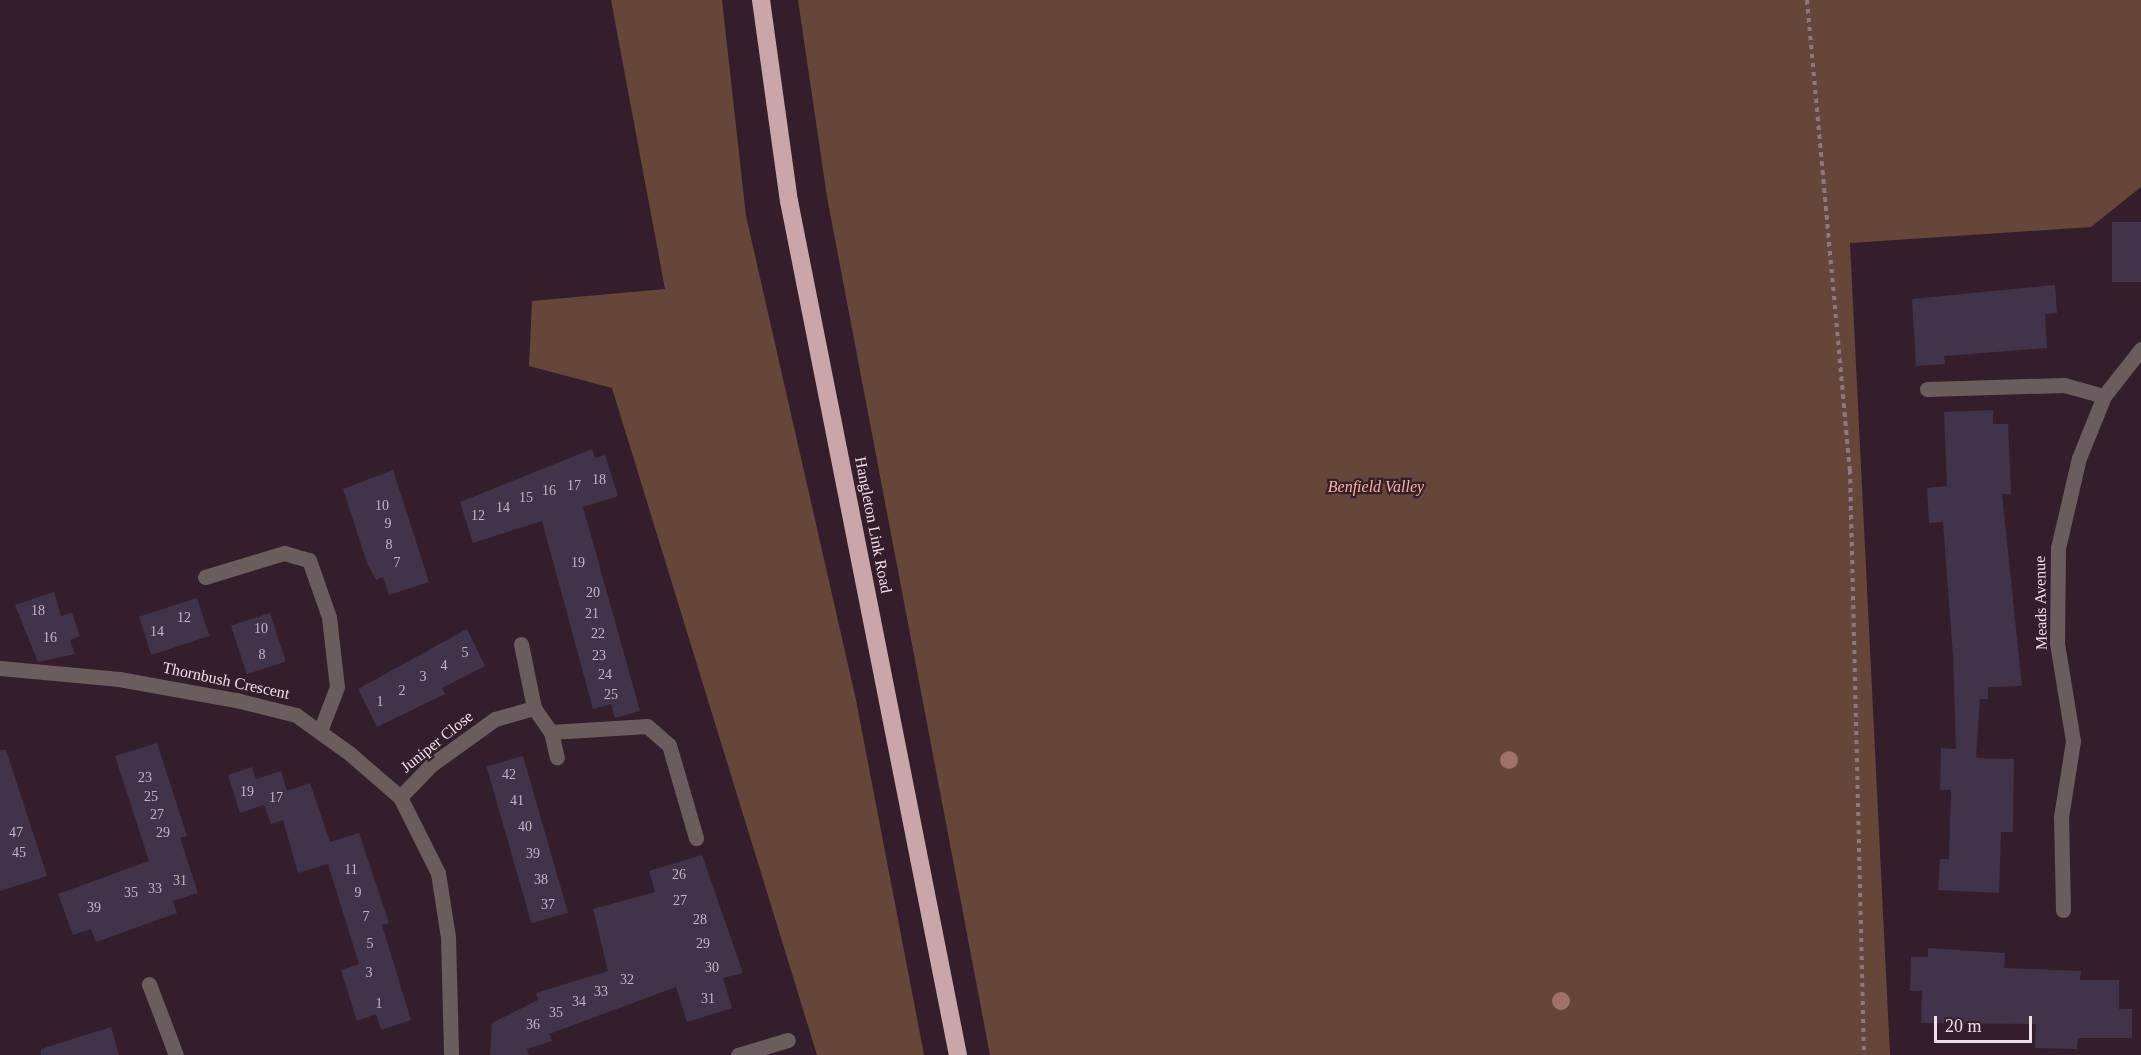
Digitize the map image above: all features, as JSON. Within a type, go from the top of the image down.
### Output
[{"type":"highway","name":"Hangleton Link Road","points":[[761,0],[789,201],[958,1055]]},
{"type":"street","name":"Meads Avenue","points":[[2063,910],[2061,817],[2073,741],[2057,643],[2058,548],[2079,458],[2104,396],[2141,349]]},
{"type":"street","points":[[1927,389],[2064,385],[2104,396]]},
{"type":"street","points":[[205,577],[284,553],[309,560],[329,617],[338,687],[320,731]]},
{"type":"street","points":[[521,644],[534,708],[551,732],[557,757]]},
{"type":"street","name":"Thornbush Crescent","points":[[0,668],[180,688],[296,715],[320,731],[400,797],[438,873],[448,937],[451,1055]]},
{"type":"street","name":"Juniper Close","points":[[400,797],[431,765],[495,719],[534,708]]},
{"type":"street","points":[[551,732],[646,726],[669,745],[696,838]]},
{"type":"street","points":[[149,984],[176,1055]]},
{"type":"street","points":[[738,1055],[788,1040]]},
{"type":"path","points":[[1807,0],[1850,470],[1864,1055]]},
{"type":"green space","points":[[611,0],[722,0],[746,216],[856,700],[924,1055],[817,1055],[612,388],[529,366],[532,301],[665,289]]},
{"type":"green space","name":"Benfield Valley","points":[[798,0],[2141,0],[2141,187],[2091,227],[1850,243],[1890,1055],[990,1055],[827,197]]},
{"type":"building","points":[[2112,222],[2141,222],[2141,282],[2112,282]]},
{"type":"building","points":[[2055,285],[2057,313],[2045,314],[2047,348],[1944,356],[1945,364],[1916,366],[1912,299]]},
{"type":"building","points":[[1993,410],[1993,424],[2008,424],[2011,494],[2002,494],[2022,686],[1988,687],[1988,699],[1980,699],[1976,758],[2014,759],[2013,832],[2001,832],[1999,893],[1938,890],[1940,859],[1949,859],[1951,790],[1940,790],[1941,748],[1956,749],[1953,656],[1943,522],[1929,523],[1927,488],[1947,486],[1944,412]]},
{"type":"building","points":[[592,449],[595,458],[605,455],[618,496],[583,507],[640,711],[615,718],[611,704],[593,709],[542,521],[473,543],[460,502]]},
{"type":"building","points":[[393,470],[429,582],[389,595],[383,577],[376,580],[367,563],[343,489]]},
{"type":"building","points":[[54,592],[61,616],[72,613],[80,636],[70,640],[75,654],[38,662],[15,605]]},
{"type":"building","points":[[197,598],[209,636],[151,655],[139,617]]},
{"type":"building","points":[[270,613],[286,662],[247,674],[231,626]]},
{"type":"building","points":[[467,629],[485,666],[442,688],[445,694],[377,727],[358,689]]},
{"type":"building","points":[[157,743],[187,836],[180,838],[198,893],[173,901],[177,913],[96,942],[91,929],[73,935],[58,894],[149,861],[115,756]]},
{"type":"building","points":[[0,750],[6,750],[47,876],[0,891]]},
{"type":"building","points":[[523,756],[568,913],[531,923],[486,766]]},
{"type":"building","points":[[252,767],[256,779],[281,771],[287,791],[310,783],[330,842],[359,833],[389,923],[382,925],[411,1020],[381,1030],[376,1014],[357,1021],[341,970],[359,964],[328,864],[298,873],[283,820],[271,824],[264,805],[240,813],[228,775]]},
{"type":"building","points":[[702,855],[743,973],[723,978],[732,1008],[687,1022],[676,987],[549,1034],[552,1041],[527,1049],[529,1055],[490,1055],[492,1023],[538,1000],[536,993],[608,971],[593,909],[655,892],[649,871]]},
{"type":"building","points":[[1928,948],[2005,953],[2004,968],[2081,971],[2080,980],[2119,980],[2119,1009],[2132,1009],[2132,1038],[2078,1038],[2077,1049],[2035,1048],[2036,1024],[1921,1023],[1922,991],[1910,991],[1911,957],[1928,957]]},
{"type":"building","points":[[111,1027],[119,1055],[41,1055],[41,1049]]}]
